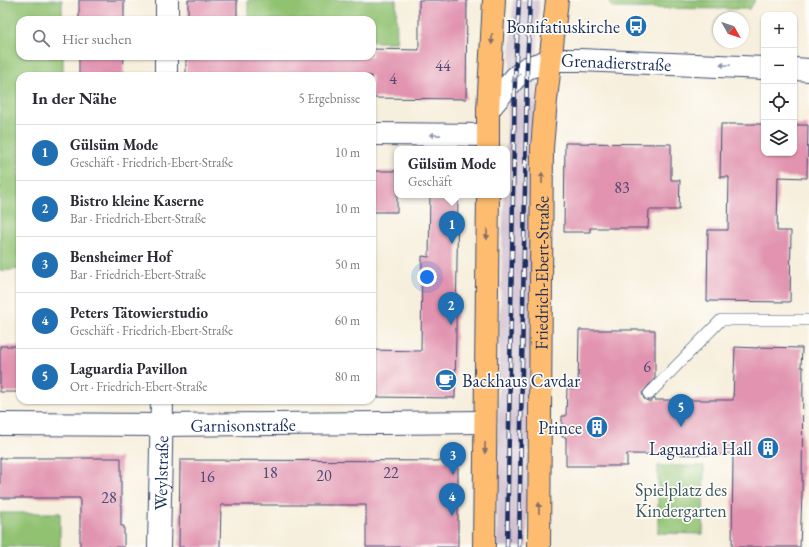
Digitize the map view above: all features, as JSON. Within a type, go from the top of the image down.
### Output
[{"type":"main road","points":[[483,140],[488,110],[494,0]]},
{"type":"main road","name":"Friedrich-Ebert-Straße","points":[[539,547],[542,148],[557,0]]},
{"type":"main road","points":[[484,547],[488,198]]},
{"type":"street","points":[[167,0],[167,16]]},
{"type":"street","points":[[166,60],[166,72]]},
{"type":"street","name":"Grenadierstraße","points":[[488,110],[515,78],[528,68],[551,60],[761,68]]},
{"type":"street","points":[[797,69],[809,70]]},
{"type":"street","points":[[376,134],[483,140]]},
{"type":"street","name":"Weylstraße","points":[[160,547],[162,404]]},
{"type":"street","name":"Garnisonstraße","points":[[0,424],[161,425],[486,422]]},
{"type":"lane","points":[[649,394],[721,320],[809,320]]},
{"type":"shaded area","points":[[513,0],[539,0],[527,547],[497,547],[498,403],[502,244],[504,198],[510,198],[510,146],[506,146]]},
{"type":"green space","points":[[0,0],[62,0],[62,16],[16,16],[16,60],[63,60],[63,72],[16,72],[16,269],[0,271]]},
{"type":"green space","points":[[248,0],[396,0],[397,42],[376,42],[376,16],[248,16]]},
{"type":"green space","points":[[610,0],[755,0],[750,9],[614,8],[610,5]]},
{"type":"green space","name":"Spielplatz des Kindergarten","points":[[658,466],[704,466],[703,534],[658,533]]},
{"type":"green space","points":[[0,513],[60,513],[60,547],[0,547]]},
{"type":"building","points":[[79,0],[124,0],[124,16],[79,16]]},
{"type":"building","points":[[188,0],[237,0],[237,16],[188,16]]},
{"type":"building","points":[[419,0],[467,0],[466,99],[376,98],[376,72],[186,72],[186,60],[376,60],[376,49],[419,50]]},
{"type":"building","points":[[79,60],[124,60],[123,72],[79,72]]},
{"type":"building","points":[[721,124],[761,124],[761,156],[797,156],[797,125],[808,125],[807,178],[778,177],[777,231],[791,231],[790,302],[707,301],[708,230],[728,230],[729,177],[720,177]]},
{"type":"building","points":[[565,143],[671,144],[671,180],[680,180],[679,210],[649,210],[648,228],[590,228],[590,232],[564,232]]},
{"type":"building","points":[[376,171],[394,171],[394,198],[397,198],[397,212],[376,212]]},
{"type":"building","points":[[430,198],[458,198],[455,398],[376,397],[376,350],[421,351],[422,256],[429,257]]},
{"type":"building","points":[[579,330],[655,330],[655,378],[642,393],[644,399],[648,401],[655,398],[655,400],[733,400],[735,347],[802,348],[802,493],[800,547],[732,547],[733,455],[627,454],[627,466],[566,466],[566,437],[562,437],[562,416],[566,416],[567,388],[578,388]]},
{"type":"building","points":[[0,346],[16,346],[16,392],[0,392]]},
{"type":"building","points":[[0,458],[121,458],[121,526],[124,526],[124,547],[80,547],[80,498],[0,498]]},
{"type":"building","points":[[180,460],[458,461],[458,547],[366,547],[366,505],[221,505],[220,547],[179,547]]},
{"type":"railway","points":[[507,547],[515,78],[519,0]]},
{"type":"railway","points":[[519,547],[527,68],[530,0]]},
{"type":"place","name":"Bonifatiuskirche","points":[[636,26]]},
{"type":"place","name":"Gülsüm Mode","points":[[452,244]]},
{"type":"place","name":"Bistro kleine Kaserne","points":[[451,325]]},
{"type":"place","name":"Backhaus Cavdar","points":[[446,380]]},
{"type":"place","name":"Prince","points":[[597,427]]},
{"type":"place","name":"Laguardia Pavillon","points":[[681,427]]},
{"type":"place","name":"Laguardia Hall","points":[[768,448]]},
{"type":"place","name":"Bensheimer Hof","points":[[453,475]]},
{"type":"place","name":"Peters Tätowierstudio","points":[[452,516]]}]
